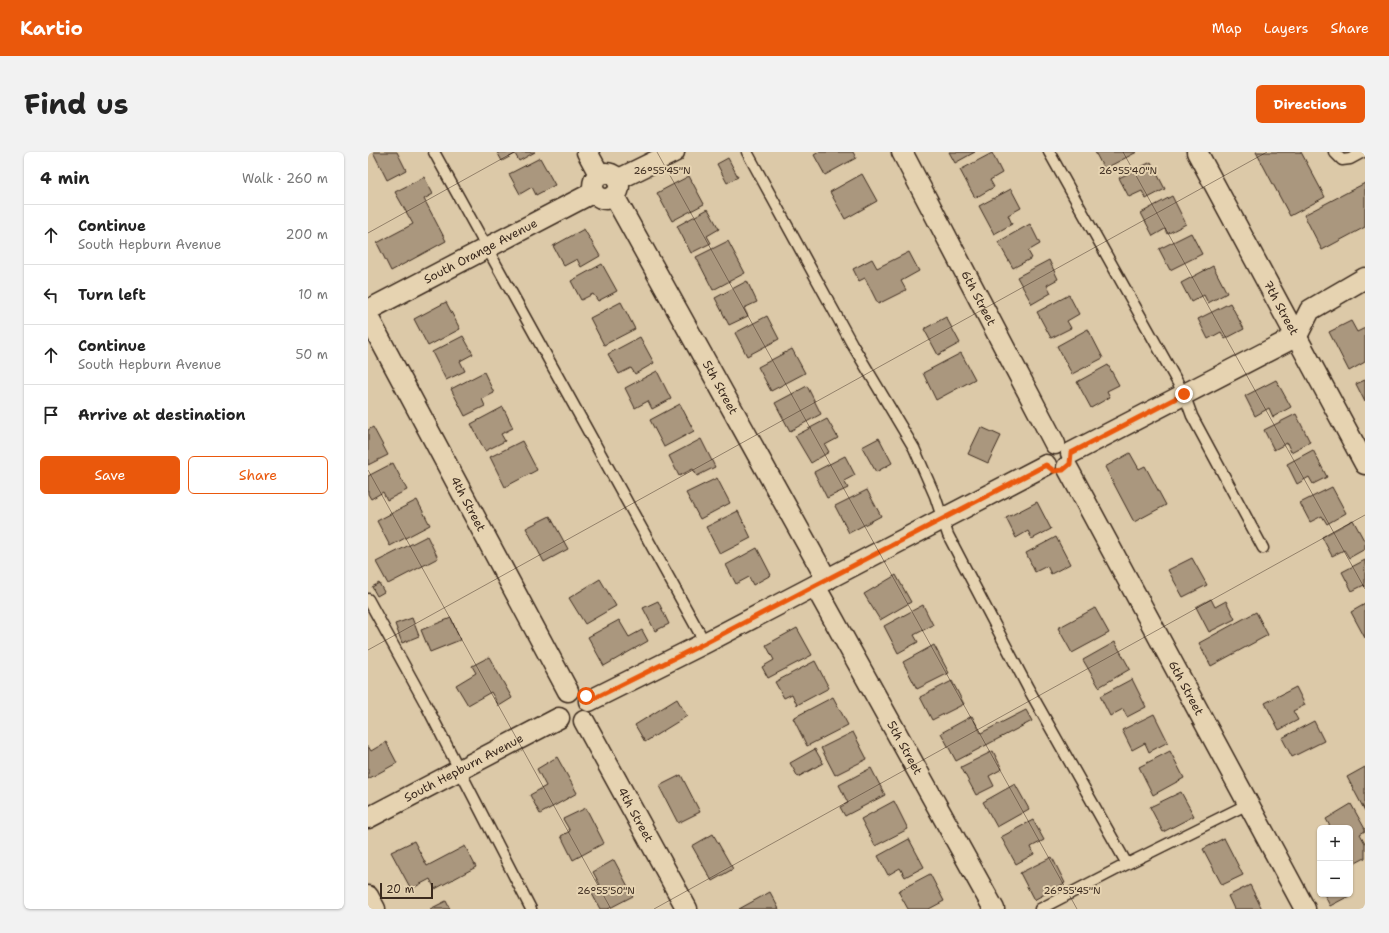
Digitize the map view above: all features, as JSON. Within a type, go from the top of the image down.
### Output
[{"type":"street","name":"5th Street","points":[[587,152],[821,583],[994,909]]},
{"type":"street","name":"South Orange Avenue","points":[[368,310],[674,152]]},
{"type":"street","name":"6th Street","points":[[902,152],[1305,909]]},
{"type":"street","name":"7th Street","points":[[1197,152],[1365,464]]},
{"type":"street","points":[[589,701],[705,643],[1046,465],[1054,471],[1063,470],[1064,455],[1296,336],[1310,310],[1365,278]]},
{"type":"street","name":"4th Street","points":[[368,317],[568,691]]},
{"type":"street","points":[[568,691],[578,691],[589,701],[590,712],[584,721],[579,724],[568,724],[560,718],[556,708],[559,698],[568,691]]},
{"type":"street","name":"South Hepburn Avenue","points":[[368,818],[560,718]]},
{"type":"street","name":"4th Street","points":[[584,721],[687,909]]},
{"type":"street","points":[[368,896],[375,909]]},
{"type":"lane","points":[[434,152],[486,249],[705,643]]},
{"type":"lane","points":[[747,152],[852,344],[914,448],[948,535],[1028,688],[1127,864]]},
{"type":"lane","points":[[1050,152],[1184,394],[1192,416],[1263,548]]},
{"type":"lane","points":[[1334,152],[1342,160],[1350,159],[1363,152]]},
{"type":"lane","points":[[368,599],[460,770],[531,909]]},
{"type":"lane","points":[[1040,909],[1248,804]]},
{"type":"building","points":[[373,152],[397,152],[406,170],[387,180]]},
{"type":"building","points":[[497,152],[535,152],[519,161],[515,154],[502,161]]},
{"type":"building","points":[[819,152],[853,152],[856,158],[825,175],[814,155]]},
{"type":"building","points":[[949,152],[975,152],[955,163]]},
{"type":"building","points":[[1095,152],[1137,152],[1104,169]]},
{"type":"building","points":[[1256,152],[1301,152],[1325,197],[1290,216]]},
{"type":"building","points":[[992,153],[1002,173],[990,180],[994,187],[975,198],[960,170]]},
{"type":"building","points":[[540,158],[555,185],[536,195],[532,187],[520,194],[509,174]]},
{"type":"building","points":[[728,158],[738,177],[727,183],[717,164]]},
{"type":"building","points":[[1151,162],[1165,189],[1146,199],[1142,191],[1129,197],[1119,178]]},
{"type":"building","points":[[862,174],[877,201],[845,219],[830,192]]},
{"type":"building","points":[[689,176],[704,204],[672,221],[657,193]]},
{"type":"building","points":[[424,177],[433,194],[424,199],[446,241],[391,271],[377,243],[413,224],[395,192]]},
{"type":"building","points":[[1365,183],[1365,227],[1322,250],[1304,215]]},
{"type":"building","points":[[1011,189],[1021,208],[1008,215],[1012,224],[994,234],[979,206]]},
{"type":"building","points":[[1172,196],[1186,224],[1167,234],[1165,229],[1153,236],[1141,213]]},
{"type":"building","points":[[708,209],[719,229],[707,236],[711,243],[691,253],[677,226]]},
{"type":"building","points":[[1030,224],[1040,244],[1028,251],[1032,258],[1013,268],[998,242]]},
{"type":"building","points":[[584,229],[600,256],[581,267],[577,259],[564,266],[553,246]]},
{"type":"building","points":[[1191,233],[1202,254],[1170,270],[1159,249]]},
{"type":"building","points":[[728,241],[745,273],[713,290],[696,257]]},
{"type":"building","points":[[909,252],[919,271],[901,281],[906,290],[878,304],[865,278],[859,281],[853,269],[872,259],[877,268]]},
{"type":"building","points":[[1049,260],[1058,279],[1047,285],[1051,293],[1032,304],[1017,277]]},
{"type":"building","points":[[602,264],[617,291],[598,301],[593,294],[581,300],[571,281]]},
{"type":"building","points":[[1213,266],[1227,293],[1208,303],[1204,295],[1191,302],[1181,283]]},
{"type":"building","points":[[747,281],[757,302],[744,308],[748,316],[729,325],[715,298]]},
{"type":"building","points":[[1069,295],[1079,314],[1067,321],[1071,328],[1051,338],[1037,312]]},
{"type":"building","points":[[446,302],[460,329],[428,346],[414,319]]},
{"type":"building","points":[[621,302],[635,329],[604,345],[590,318]]},
{"type":"building","points":[[1230,303],[1244,329],[1225,339],[1221,332],[1208,339],[1198,319]]},
{"type":"building","points":[[767,316],[779,339],[747,356],[735,333]]},
{"type":"building","points":[[946,317],[960,343],[938,355],[924,329]]},
{"type":"building","points":[[1351,321],[1357,332],[1365,328],[1365,362],[1349,371],[1329,332]]},
{"type":"building","points":[[1088,329],[1103,358],[1072,374],[1057,346]]},
{"type":"building","points":[[463,336],[473,354],[460,361],[465,371],[446,380],[432,352]]},
{"type":"building","points":[[640,337],[654,363],[635,374],[631,368],[619,374],[608,354]]},
{"type":"building","points":[[792,349],[805,373],[771,391],[758,367]]},
{"type":"building","points":[[961,353],[975,379],[936,400],[923,373]]},
{"type":"building","points":[[1108,365],[1119,385],[1107,391],[1110,397],[1091,408],[1077,382]]},
{"type":"building","points":[[657,371],[671,399],[652,409],[648,401],[635,408],[625,388]]},
{"type":"building","points":[[484,372],[494,393],[482,399],[485,406],[465,416],[451,389]]},
{"type":"building","points":[[1276,380],[1291,407],[1273,417],[1269,408],[1255,416],[1245,396]]},
{"type":"building","points":[[1365,380],[1365,402],[1356,384]]},
{"type":"building","points":[[807,386],[821,414],[790,431],[775,403]]},
{"type":"building","points":[[680,404],[694,431],[664,447],[650,420]]},
{"type":"building","points":[[503,407],[513,428],[501,434],[505,441],[485,451],[471,424]]},
{"type":"building","points":[[1296,414],[1310,442],[1291,452],[1287,443],[1274,450],[1264,430]]},
{"type":"building","points":[[827,419],[838,438],[825,445],[829,452],[811,463],[795,436]]},
{"type":"building","points":[[373,427],[388,455],[368,465],[368,430]]},
{"type":"building","points":[[981,427],[1001,436],[988,463],[968,454]]},
{"type":"building","points":[[879,438],[892,463],[876,472],[862,447]]},
{"type":"building","points":[[701,439],[715,467],[697,476],[693,469],[679,476],[669,456]]},
{"type":"building","points":[[522,441],[537,470],[505,487],[490,457]]},
{"type":"building","points":[[1313,450],[1327,477],[1313,484],[1309,477],[1297,484],[1287,464]]},
{"type":"building","points":[[1130,453],[1139,469],[1145,466],[1166,505],[1134,522],[1105,467]]},
{"type":"building","points":[[845,456],[855,475],[844,481],[848,488],[827,498],[814,472]]},
{"type":"building","points":[[393,463],[407,490],[387,500],[383,492],[371,499],[368,494],[368,476]]},
{"type":"building","points":[[717,478],[730,503],[700,519],[686,493]]},
{"type":"building","points":[[1332,487],[1346,513],[1327,524],[1322,516],[1310,522],[1300,503]]},
{"type":"building","points":[[867,490],[881,516],[849,533],[835,506]]},
{"type":"building","points":[[417,500],[430,525],[390,546],[377,521]]},
{"type":"building","points":[[1037,502],[1051,529],[1032,539],[1028,531],[1016,538],[1006,518]]},
{"type":"building","points":[[738,511],[751,538],[720,554],[706,527]]},
{"type":"building","points":[[550,516],[568,549],[544,562],[526,528]]},
{"type":"building","points":[[1353,520],[1365,542],[1365,549],[1349,558],[1344,550],[1332,556],[1322,537]]},
{"type":"building","points":[[427,536],[438,558],[388,584],[376,562]]},
{"type":"building","points":[[1056,537],[1070,564],[1051,574],[1047,566],[1035,572],[1026,553]]},
{"type":"building","points":[[757,548],[771,575],[753,585],[749,577],[736,584],[726,565]]},
{"type":"building","points":[[1192,558],[1207,585],[1183,597],[1168,570]]},
{"type":"building","points":[[1365,560],[1365,587],[1364,585],[1352,591],[1342,572]]},
{"type":"building","points":[[896,575],[911,602],[880,620],[864,594]]},
{"type":"building","points":[[600,579],[616,606],[585,624],[569,598]]},
{"type":"building","points":[[379,583],[384,592],[377,596],[372,587]]},
{"type":"building","points":[[1211,599],[1215,607],[1226,601],[1235,619],[1209,632],[1196,607]]},
{"type":"building","points":[[658,601],[669,624],[655,631],[643,608]]},
{"type":"building","points":[[1365,604],[1365,638],[1351,612]]},
{"type":"building","points":[[923,605],[933,625],[914,635],[918,642],[898,653],[884,626]]},
{"type":"building","points":[[1095,608],[1109,633],[1072,653],[1058,628]]},
{"type":"building","points":[[1256,612],[1268,635],[1211,666],[1199,643]]},
{"type":"building","points":[[412,618],[419,636],[402,643],[395,624]]},
{"type":"building","points":[[451,618],[460,640],[430,652],[421,630]]},
{"type":"building","points":[[619,620],[629,637],[642,630],[648,641],[604,666],[588,637]]},
{"type":"building","points":[[797,628],[812,655],[768,678],[762,667],[774,660],[766,645]]},
{"type":"building","points":[[1115,642],[1130,669],[1099,687],[1083,660]]},
{"type":"building","points":[[934,645],[949,673],[917,689],[903,662]]},
{"type":"building","points":[[489,657],[512,698],[499,706],[491,692],[468,705],[456,685],[476,673],[472,666]]},
{"type":"building","points":[[815,661],[829,688],[797,705],[792,694],[784,698],[775,682]]},
{"type":"building","points":[[1132,679],[1146,707],[1127,717],[1123,709],[1110,716],[1100,696]]},
{"type":"building","points":[[952,681],[964,704],[932,720],[920,697]]},
{"type":"building","points":[[1296,687],[1305,705],[1293,711],[1298,720],[1279,730],[1265,703]]},
{"type":"building","points":[[833,697],[848,725],[807,746],[793,718]]},
{"type":"building","points":[[677,699],[687,716],[645,742],[635,725]]},
{"type":"building","points":[[1026,710],[1032,721],[956,761],[941,733],[972,716],[981,733]]},
{"type":"building","points":[[1154,714],[1168,742],[1149,752],[1145,743],[1132,750],[1122,730]]},
{"type":"building","points":[[1314,721],[1324,741],[1292,757],[1282,738]]},
{"type":"building","points":[[853,732],[867,759],[835,775],[821,748]]},
{"type":"building","points":[[386,742],[397,763],[368,779],[368,746],[371,751]]},
{"type":"building","points":[[815,749],[823,763],[798,777],[790,763]]},
{"type":"building","points":[[993,751],[1002,769],[989,776],[994,786],[976,795],[961,767]]},
{"type":"building","points":[[1170,751],[1184,778],[1153,795],[1139,767]]},
{"type":"building","points":[[557,757],[577,793],[540,814],[530,795],[546,786],[537,769]]},
{"type":"building","points":[[1365,767],[1365,811],[1347,777]]},
{"type":"building","points":[[871,768],[885,795],[845,816],[840,807],[848,803],[839,785]]},
{"type":"building","points":[[681,775],[700,812],[678,823],[659,786]]},
{"type":"building","points":[[1015,784],[1029,809],[997,827],[983,802]]},
{"type":"building","points":[[1181,792],[1194,816],[1163,832],[1150,807]]},
{"type":"building","points":[[894,801],[908,829],[875,846],[861,819]]},
{"type":"building","points":[[1351,804],[1365,829],[1365,831],[1360,834],[1365,843],[1365,858],[1353,864],[1353,825],[1329,825],[1326,819]]},
{"type":"building","points":[[586,808],[604,843],[573,860],[561,836],[570,831],[563,819]]},
{"type":"building","points":[[1033,820],[1044,840],[1031,847],[1034,854],[1016,864],[1001,837]]},
{"type":"building","points":[[713,834],[733,869],[712,881],[692,846]]},
{"type":"building","points":[[1224,838],[1243,875],[1222,885],[1203,849]]},
{"type":"building","points":[[909,839],[924,867],[905,877],[900,868],[888,875],[878,856]]},
{"type":"building","points":[[414,841],[427,866],[465,846],[476,867],[435,889],[430,879],[411,889],[391,852]]},
{"type":"building","points":[[1052,857],[1065,883],[1034,900],[1020,873]]},
{"type":"building","points":[[614,860],[633,896],[608,909],[600,909],[590,890],[600,885],[593,872]]},
{"type":"building","points":[[930,874],[944,901],[929,909],[908,909],[898,891]]},
{"type":"building","points":[[1250,885],[1262,909],[1234,909],[1228,896]]},
{"type":"building","points":[[770,892],[779,909],[739,909]]},
{"type":"building","points":[[1326,897],[1347,897],[1330,906]]},
{"type":"building","points":[[446,901],[450,909],[430,909]]},
{"type":"route","points":[[586,696],[589,701],[705,643],[1046,465],[1054,471],[1067,468],[1071,461],[1071,453],[1184,394]]}]
